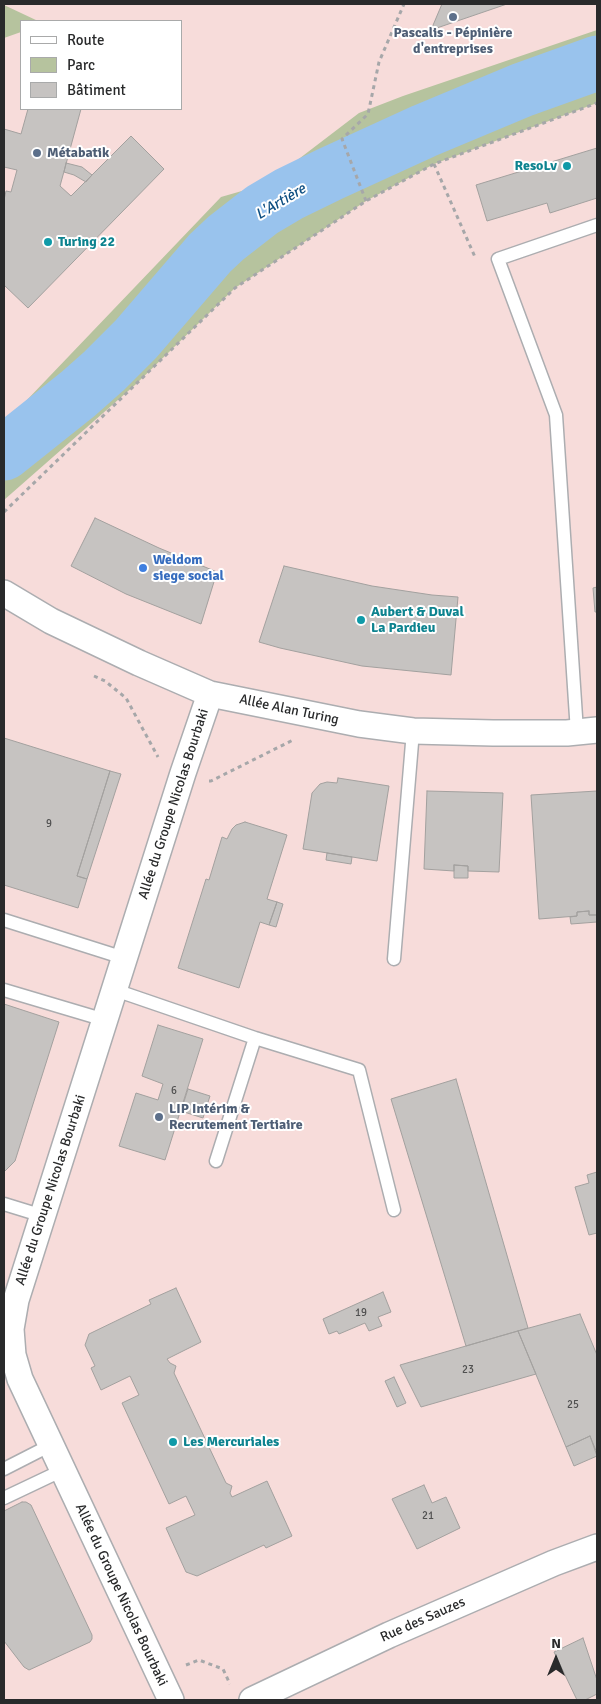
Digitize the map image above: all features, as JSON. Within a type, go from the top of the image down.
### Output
[{"type":"street","name":"Allée Alan Turing","points":[[4,593],[51,621],[210,694],[359,724],[414,731],[493,733],[587,731]]},
{"type":"street","name":"Allée du Groupe Nicolas Bourbaki","points":[[171,1700],[20,1379],[13,1355],[11,1329],[16,1300],[183,773],[210,694]]},
{"type":"street","name":"Rue des Sauzes","points":[[252,1700],[389,1635],[554,1563],[597,1547]]},
{"type":"lane","points":[[587,731],[556,415],[498,259],[597,225]]},
{"type":"lane","points":[[394,959],[414,731]]},
{"type":"lane","points":[[4,920],[124,958]]},
{"type":"lane","points":[[4,990],[105,1020]]},
{"type":"lane","points":[[114,990],[255,1038],[359,1070],[394,1210]]},
{"type":"lane","points":[[216,1161],[255,1038]]},
{"type":"lane","points":[[4,1204],[43,1216]]},
{"type":"lane","points":[[4,1469],[51,1445]]},
{"type":"lane","points":[[4,1498],[63,1470]]},
{"type":"path","points":[[366,201],[342,139],[368,114],[379,62],[404,4]]},
{"type":"path","points":[[4,512],[235,288],[366,201],[434,164],[597,103]]},
{"type":"path","points":[[434,164],[478,263]]},
{"type":"path","points":[[159,1675],[200,1660],[223,1669],[231,1685]]},
{"type":"shaded area","points":[[4,4],[597,4],[597,1700],[4,1700]]},
{"type":"green space","points":[[4,5],[36,20],[20,20],[20,32],[4,38]]},
{"type":"green space","points":[[597,30],[597,103],[434,164],[366,201],[235,288],[135,385],[4,500],[4,424],[221,197],[266,184],[359,113],[403,96]]},
{"type":"building","name":"Pascalis - Pépinière d'entreprises","points":[[442,4],[507,4],[431,30]]},
{"type":"building","name":"Turing 22","points":[[28,110],[81,110],[60,186],[71,196],[131,136],[164,169],[28,308],[4,285],[4,200],[6,191],[11,192],[17,170],[4,167],[4,129],[21,134]]},
{"type":"building","name":"ResoLv","points":[[597,148],[597,198],[550,213],[547,203],[487,221],[476,185]]},
{"type":"building","points":[[66,163],[82,167],[92,175],[86,182],[64,172]]},
{"type":"building","points":[[95,518],[159,548],[217,572],[201,624],[126,594],[71,566]]},
{"type":"building","name":"Aubert & Duval La Pardieu","points":[[284,566],[372,586],[458,597],[451,675],[362,666],[259,642]]},
{"type":"building","points":[[597,587],[597,612],[595,612],[593,588]]},
{"type":"building","points":[[4,738],[110,771],[77,876],[87,879],[78,908],[4,885]]},
{"type":"building","points":[[110,771],[121,774],[87,879],[77,876]]},
{"type":"building","points":[[338,778],[389,786],[377,861],[303,849],[312,793],[320,784],[327,782],[337,783]]},
{"type":"building","points":[[427,791],[503,793],[499,872],[468,871],[468,866],[454,865],[454,871],[424,869]]},
{"type":"building","points":[[597,791],[597,915],[589,915],[589,911],[577,912],[577,916],[539,919],[531,795]]},
{"type":"building","points":[[245,822],[287,835],[267,899],[277,902],[269,925],[260,922],[239,988],[178,968],[206,879],[209,880],[222,837],[227,839],[236,825]]},
{"type":"building","points":[[327,853],[352,857],[351,864],[326,860]]},
{"type":"building","points":[[454,865],[468,866],[468,878],[454,878]]},
{"type":"building","points":[[277,902],[283,904],[276,927],[269,925]]},
{"type":"building","points":[[589,911],[589,915],[597,915],[597,922],[571,924],[570,917],[577,916],[577,912]]},
{"type":"building","points":[[4,1004],[59,1022],[15,1161],[4,1172]]},
{"type":"building","points":[[158,1025],[203,1039],[165,1160],[119,1146],[136,1093],[158,1100],[163,1084],[142,1076]]},
{"type":"building","points":[[456,1079],[528,1328],[466,1346],[391,1099]]},
{"type":"building","points":[[188,1089],[210,1096],[203,1118],[181,1111]]},
{"type":"building","points":[[597,1172],[597,1233],[589,1235],[575,1187],[589,1183],[587,1175]]},
{"type":"building","name":"Les Mercuriales","points":[[176,1288],[201,1342],[167,1359],[176,1366],[174,1373],[226,1483],[232,1486],[230,1493],[232,1497],[267,1481],[292,1536],[266,1548],[264,1545],[197,1576],[186,1572],[166,1528],[195,1515],[186,1496],[169,1504],[122,1403],[139,1395],[130,1376],[101,1390],[91,1368],[95,1366],[85,1345],[89,1334],[151,1304],[149,1300]]},
{"type":"building","points":[[383,1292],[391,1312],[378,1317],[382,1326],[369,1331],[365,1323],[339,1334],[337,1331],[329,1334],[323,1319]]},
{"type":"building","points":[[580,1314],[597,1355],[597,1453],[590,1436],[566,1447],[518,1331]]},
{"type":"building","points":[[518,1331],[536,1374],[421,1407],[400,1365]]},
{"type":"building","points":[[394,1377],[406,1403],[397,1407],[385,1381]]},
{"type":"building","points":[[590,1436],[597,1456],[574,1466],[566,1447]]},
{"type":"building","points":[[424,1485],[432,1503],[446,1497],[460,1528],[417,1549],[392,1499]]},
{"type":"building","points":[[22,1502],[31,1505],[92,1635],[90,1642],[29,1670],[24,1667],[4,1641],[4,1511]]},
{"type":"building","points":[[583,1638],[597,1680],[597,1694],[585,1700],[577,1700],[554,1652]]},
{"type":"waterway","name":"L'Artière","points":[[4,453],[104,371],[136,339],[210,253],[262,210],[289,194],[330,174],[424,131],[522,90],[597,63]]},
{"type":"place","name":"Pascalis - Pépinière d'entreprises","points":[[453,17]]},
{"type":"place","name":"Métabatik","points":[[37,153]]},
{"type":"place","name":"ResoLv","points":[[567,166]]},
{"type":"place","name":"Turing 22","points":[[48,242]]},
{"type":"place","name":"Weldom siege social","points":[[143,568]]},
{"type":"place","name":"Aubert & Duval La Pardieu","points":[[361,620]]},
{"type":"place","name":"LIP Intérim & Recrutement Tertiaire","points":[[159,1117]]},
{"type":"place","name":"Les Mercuriales","points":[[173,1442]]}]
